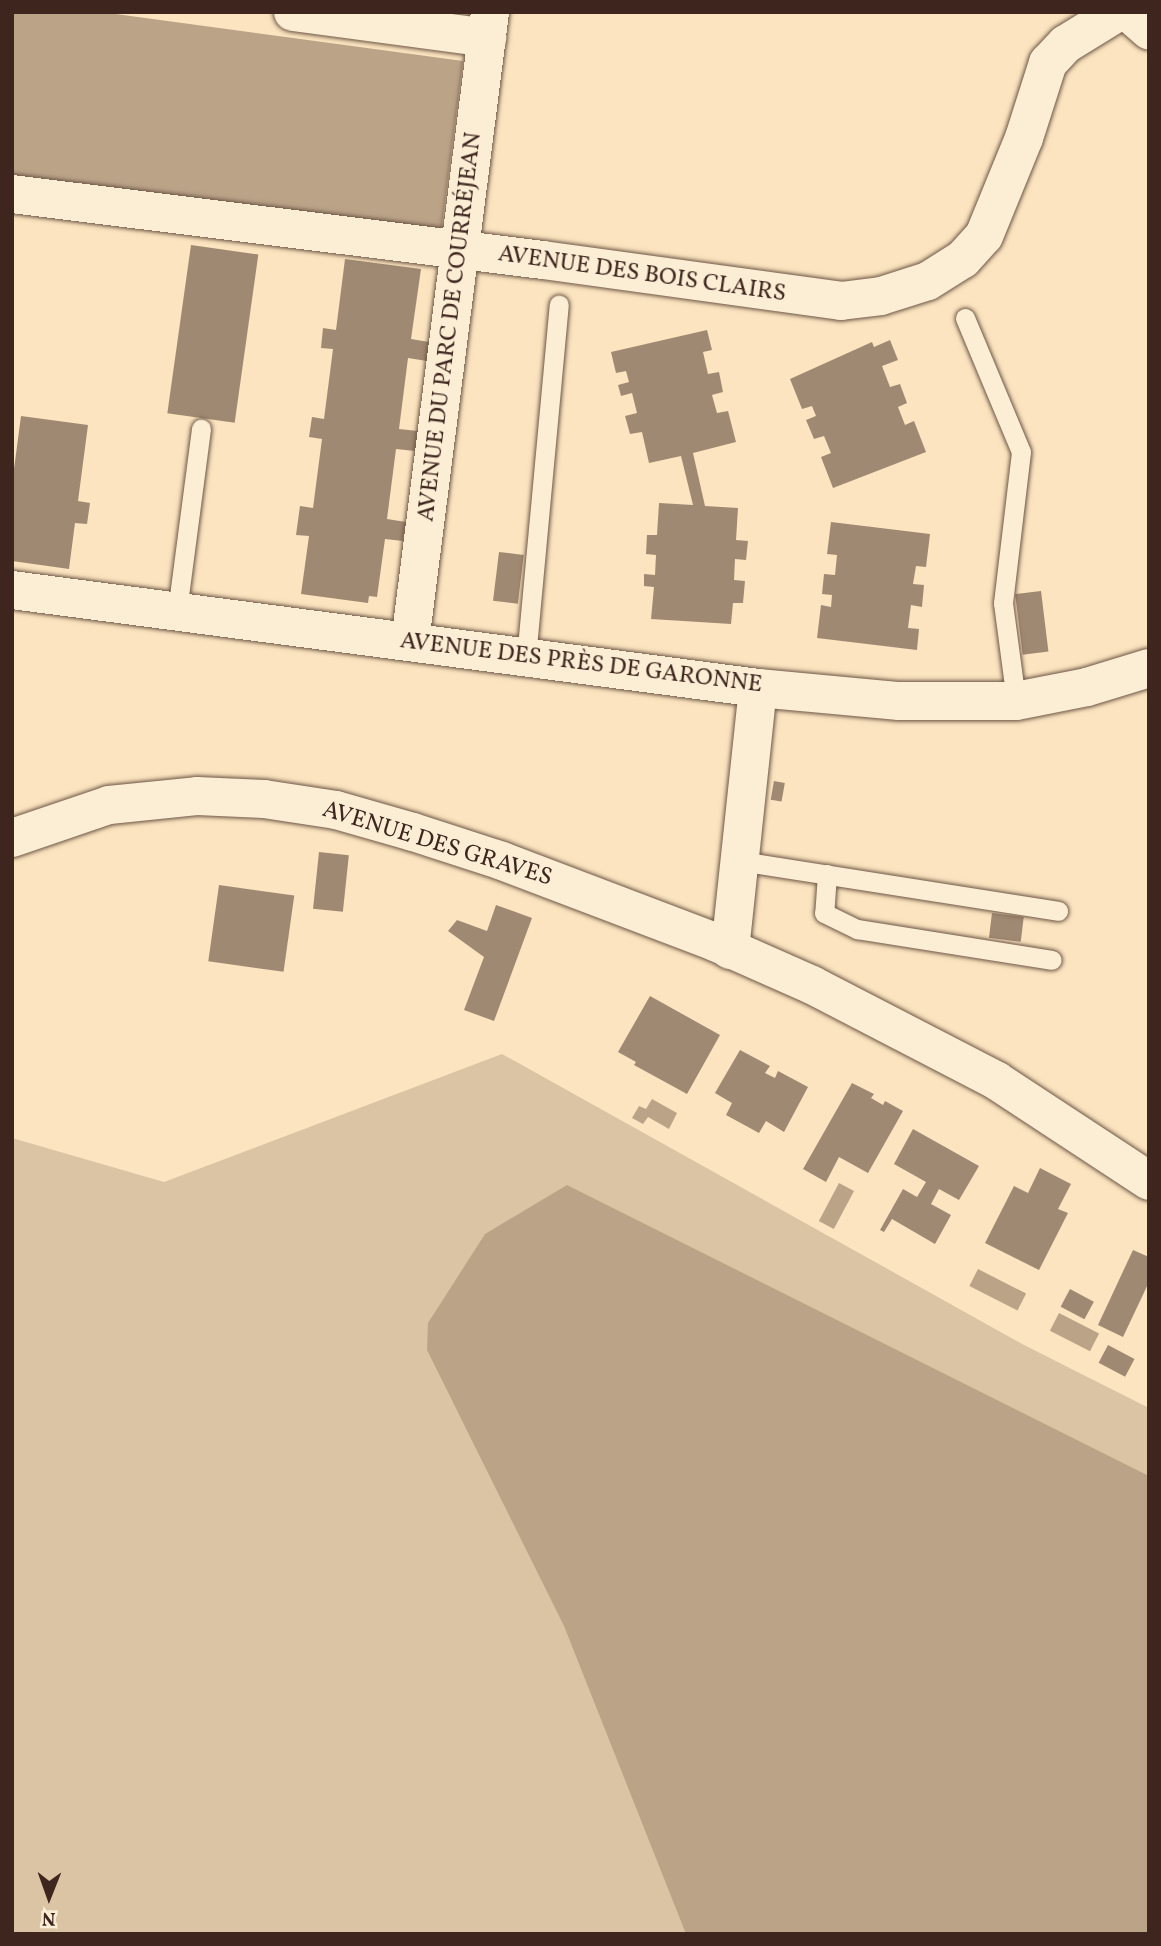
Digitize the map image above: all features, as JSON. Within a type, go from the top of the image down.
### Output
[{"type":"street","points":[[293,12],[489,25]]},
{"type":"street","name":"AVENUE DES BOIS CLAIRS","points":[[12,194],[841,301],[881,296],[929,281],[963,259],[984,236],[1024,138],[1048,63],[1066,44],[1118,12]]},
{"type":"street","points":[[1128,12],[1149,30]]},
{"type":"street","name":"AVENUE DU PARC DE COURRÉJEAN","points":[[410,642],[489,25]]},
{"type":"street","name":"AVENUE DES PRÈS DE GARONNE","points":[[12,590],[758,688],[900,701],[1016,701],[1087,687],[1149,668]]},
{"type":"street","points":[[730,950],[758,688]]},
{"type":"street","name":"AVENUE DES GRAVES","points":[[12,838],[109,805],[197,796],[264,799],[336,810],[502,860],[813,985],[997,1081],[1149,1181]]},
{"type":"lane","points":[[526,657],[559,305]]},
{"type":"lane","points":[[965,318],[1021,452],[1003,603],[1016,701]]},
{"type":"lane","points":[[177,611],[201,429]]},
{"type":"lane","points":[[740,861],[1058,911]]},
{"type":"lane","points":[[827,874],[824,913],[857,929],[1052,960]]},
{"type":"shaded area","points":[[12,12],[101,12],[463,61],[441,232],[12,176]]},
{"type":"shaded area","points":[[502,1054],[1024,1345],[1149,1408],[1149,1934],[12,1934],[12,1138],[164,1182]]},
{"type":"shaded area","points":[[652,1099],[677,1113],[669,1129],[648,1117],[643,1124],[632,1118],[639,1106],[646,1109]]},
{"type":"shaded area","points":[[839,1183],[854,1191],[834,1229],[819,1221]]},
{"type":"shaded area","points":[[567,1185],[1149,1476],[1149,1934],[686,1934],[564,1626],[427,1350],[428,1323],[485,1234]]},
{"type":"shaded area","points":[[978,1269],[1026,1294],[1017,1310],[969,1286]]},
{"type":"shaded area","points":[[1059,1313],[1099,1333],[1090,1351],[1050,1331]]},
{"type":"building","points":[[191,245],[258,254],[235,423],[167,413]]},
{"type":"building","points":[[345,259],[421,269],[411,339],[429,342],[427,361],[408,358],[399,429],[418,431],[415,451],[396,449],[387,519],[406,522],[403,541],[385,539],[377,597],[369,596],[368,603],[301,594],[309,536],[296,535],[300,506],[313,508],[322,439],[309,437],[312,417],[324,419],[333,349],[321,348],[323,328],[336,330]]},
{"type":"building","points":[[707,330],[712,350],[703,352],[708,374],[719,372],[723,392],[712,395],[717,413],[728,411],[736,442],[693,453],[705,506],[738,508],[736,540],[748,541],[746,560],[735,559],[734,580],[745,581],[743,603],[733,603],[731,624],[651,619],[654,587],[644,586],[644,574],[655,575],[656,555],[646,554],[647,535],[657,535],[659,503],[693,505],[681,456],[649,463],[642,432],[630,434],[625,416],[637,413],[632,393],[621,396],[618,385],[629,382],[626,371],[616,373],[611,352]]},
{"type":"building","points":[[890,340],[898,360],[882,366],[890,387],[900,384],[907,403],[898,407],[905,425],[914,421],[926,452],[833,488],[821,457],[831,453],[824,436],[814,439],[806,420],[816,416],[812,406],[802,409],[790,379],[872,342],[874,347]]},
{"type":"building","points":[[21,416],[88,425],[78,501],[90,503],[87,524],[75,523],[69,569],[12,561],[12,484]]},
{"type":"building","points":[[831,522],[930,534],[926,567],[916,566],[913,584],[924,585],[922,607],[911,605],[908,628],[919,629],[917,650],[817,638],[821,605],[831,607],[832,595],[822,594],[824,574],[835,575],[837,555],[827,554]]},
{"type":"building","points":[[499,552],[524,555],[518,604],[493,601]]},
{"type":"building","points":[[1041,591],[1048,652],[1023,655],[1015,594]]},
{"type":"building","points":[[774,781],[785,783],[782,802],[771,800]]},
{"type":"building","points":[[319,852],[349,855],[343,912],[313,909]]},
{"type":"building","points":[[219,885],[294,896],[284,972],[208,961]]},
{"type":"building","points":[[496,905],[532,918],[494,1021],[464,1010],[484,957],[448,931],[457,920],[487,931]]},
{"type":"building","points":[[992,913],[1024,917],[1021,942],[989,938]]},
{"type":"building","points":[[650,996],[720,1035],[687,1094],[634,1065],[636,1062],[618,1052]]},
{"type":"building","points":[[740,1050],[770,1066],[765,1073],[775,1078],[778,1071],[808,1087],[784,1132],[766,1121],[759,1133],[726,1115],[732,1103],[715,1093]]},
{"type":"building","points":[[852,1083],[874,1094],[871,1098],[883,1105],[885,1101],[903,1111],[868,1173],[839,1157],[826,1182],[803,1169]]},
{"type":"building","points":[[913,1129],[979,1166],[959,1200],[939,1189],[931,1204],[951,1215],[935,1244],[892,1219],[884,1232],[880,1230],[903,1189],[917,1197],[926,1182],[894,1164]]},
{"type":"building","points":[[1040,1168],[1071,1184],[1058,1209],[1068,1213],[1039,1270],[985,1243],[1014,1186],[1028,1193]]},
{"type":"building","points":[[1133,1250],[1149,1257],[1149,1282],[1123,1337],[1098,1325]]},
{"type":"building","points":[[1070,1289],[1094,1302],[1084,1319],[1061,1307]]},
{"type":"building","points":[[1108,1345],[1134,1359],[1125,1377],[1099,1363]]}]
